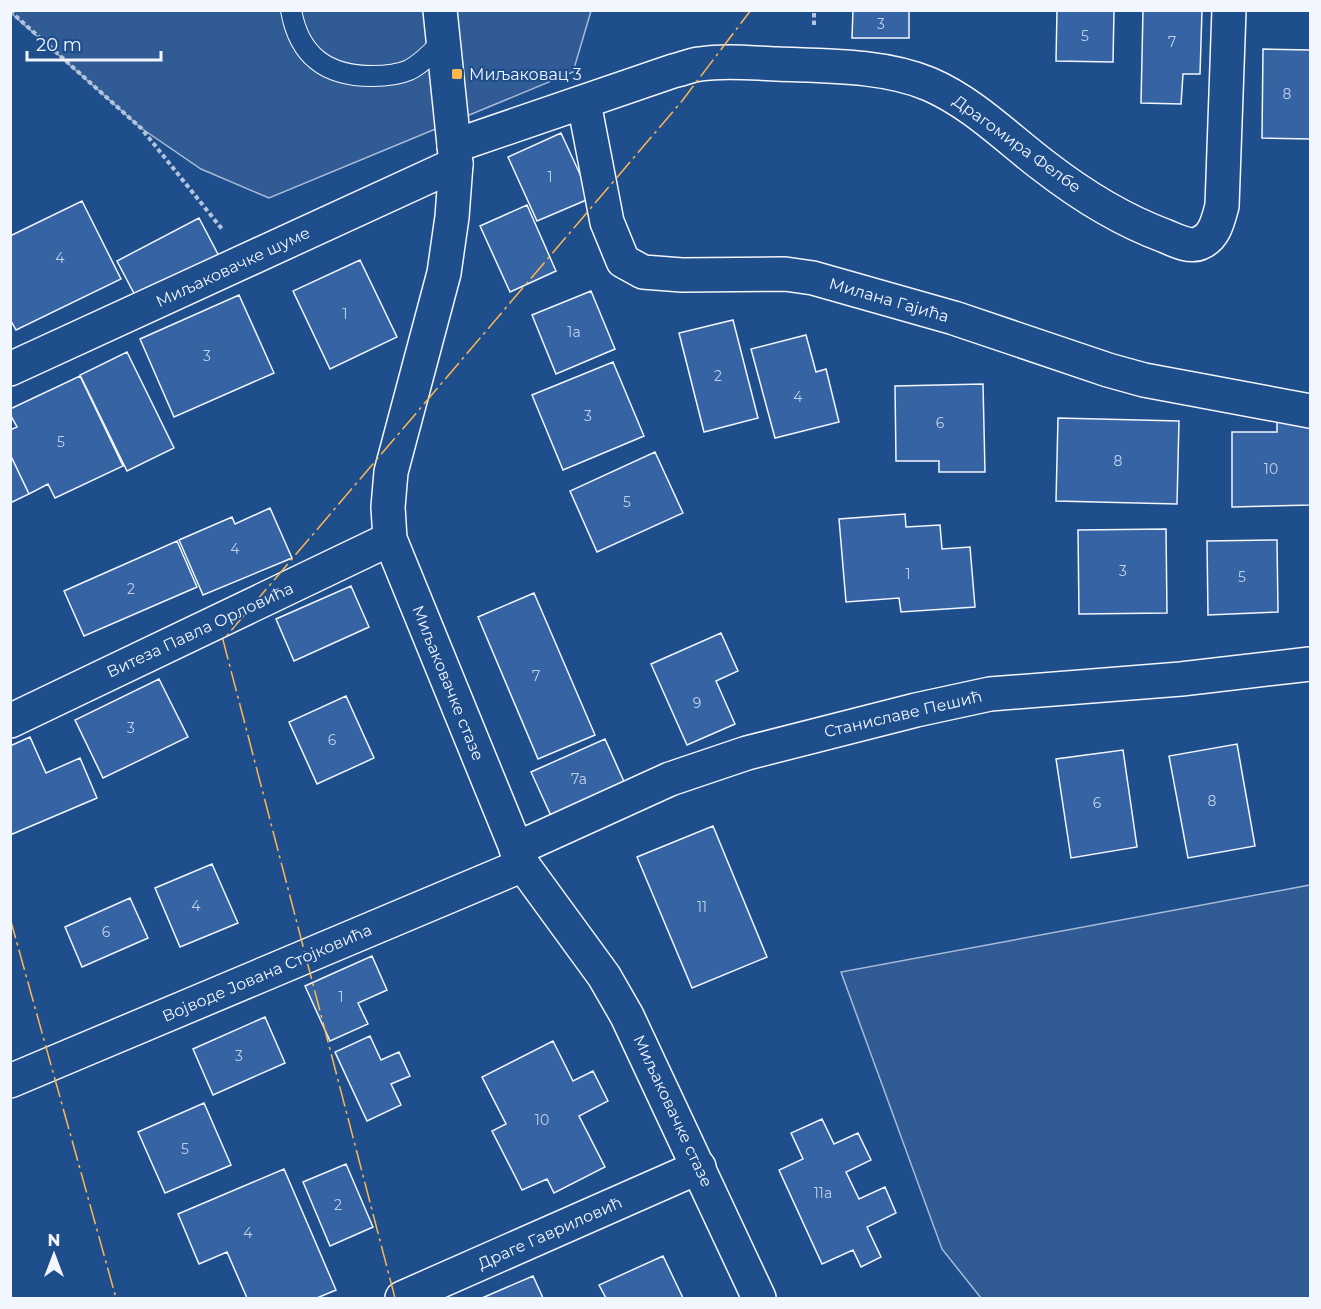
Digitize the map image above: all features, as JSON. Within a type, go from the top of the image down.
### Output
[{"type":"street","name":"Драгомира Фелбе","points":[[455,155],[584,103],[699,64],[727,62],[874,71],[899,75],[929,84],[960,100],[1045,167],[1116,213],[1174,240],[1198,244],[1208,238],[1217,226],[1222,206],[1229,10]]},
{"type":"street","name":"Миљаковачке стазе","points":[[442,25],[455,155],[448,249],[444,273],[405,414],[392,472],[388,507],[390,539],[520,857],[604,976],[627,1016],[759,1299]]},
{"type":"street","name":"Милана Гајића","points":[[584,103],[607,222],[623,261],[643,272],[682,275],[785,274],[813,278],[954,318],[1107,370],[1144,380],[1311,411]]},
{"type":"street","name":"Миљаковачке шуме","points":[[10,369],[247,261],[455,155]]},
{"type":"street","name":"Витеза Павла Орловића","points":[[10,721],[390,539]]},
{"type":"street","name":"Станиславе Пешић","points":[[520,857],[670,779],[747,753],[916,710],[990,694],[1181,679],[1311,664]]},
{"type":"street","name":"Војводе Јована Стојковића","points":[[10,1081],[520,857]]},
{"type":"street","name":"Драге Гавриловић","points":[[402,1299],[699,1167]]},
{"type":"lane","points":[[291,10],[295,31],[311,55],[329,69],[360,76],[385,76],[408,70],[427,57],[442,25]]},
{"type":"path","points":[[10,10],[141,128],[247,261]]},
{"type":"shaded area","points":[[11,10],[591,11],[573,72],[269,198],[201,169],[141,128],[11,13]]},
{"type":"shaded area","points":[[1310,885],[1310,1298],[981,1298],[942,1249],[841,972]]},
{"type":"building","points":[[853,10],[909,10],[909,38],[852,38]]},
{"type":"building","points":[[1057,10],[1114,10],[1113,62],[1056,61]]},
{"type":"building","points":[[1143,10],[1202,10],[1200,74],[1183,74],[1181,104],[1141,103]]},
{"type":"building","points":[[1263,49],[1310,50],[1310,139],[1262,138]]},
{"type":"building","points":[[561,133],[591,198],[537,221],[508,157]]},
{"type":"building","points":[[82,201],[121,279],[16,330],[10,319],[10,236]]},
{"type":"building","points":[[527,205],[556,271],[510,292],[480,226]]},
{"type":"building","points":[[199,218],[220,258],[138,301],[117,261]]},
{"type":"building","points":[[360,260],[397,337],[330,369],[293,291]]},
{"type":"building","points":[[591,291],[615,349],[556,374],[532,315]]},
{"type":"building","points":[[239,295],[274,373],[174,417],[140,339]]},
{"type":"building","points":[[733,320],[758,418],[704,432],[679,333]]},
{"type":"building","points":[[806,335],[816,372],[826,369],[839,422],[775,438],[751,349]]},
{"type":"building","points":[[127,352],[174,448],[127,471],[80,375]]},
{"type":"building","points":[[613,362],[644,436],[563,470],[532,395]]},
{"type":"building","points":[[80,376],[123,466],[55,498],[48,484],[29,494],[10,454],[10,430],[17,427],[10,414],[10,409]]},
{"type":"building","points":[[983,384],[985,472],[939,472],[939,461],[896,461],[895,386]]},
{"type":"building","points":[[1058,418],[1179,421],[1177,504],[1056,501]]},
{"type":"building","points":[[1310,419],[1310,505],[1232,507],[1232,432],[1277,432],[1277,420]]},
{"type":"building","points":[[655,452],[683,513],[597,552],[570,491]]},
{"type":"building","points":[[10,454],[29,494],[10,503]]},
{"type":"building","points":[[270,508],[292,558],[203,595],[179,540],[232,517],[235,524]]},
{"type":"building","points":[[905,514],[906,527],[940,525],[942,549],[970,547],[975,607],[901,612],[899,598],[846,602],[839,519]]},
{"type":"building","points":[[1166,529],[1167,613],[1079,614],[1078,530]]},
{"type":"building","points":[[1277,540],[1278,612],[1208,615],[1207,541]]},
{"type":"building","points":[[177,541],[197,587],[84,636],[64,591]]},
{"type":"building","points":[[351,586],[369,627],[294,661],[276,619]]},
{"type":"building","points":[[534,593],[595,735],[538,759],[478,617]]},
{"type":"building","points":[[721,633],[738,671],[716,681],[735,724],[687,745],[651,664]]},
{"type":"building","points":[[159,679],[188,737],[103,778],[75,720]]},
{"type":"building","points":[[346,696],[374,758],[317,784],[289,722]]},
{"type":"building","points":[[30,737],[46,773],[80,758],[97,798],[10,835],[10,746]]},
{"type":"building","points":[[605,739],[626,786],[552,818],[531,772]]},
{"type":"building","points":[[1237,744],[1255,846],[1188,858],[1169,756]]},
{"type":"building","points":[[1123,750],[1137,847],[1071,858],[1056,759]]},
{"type":"building","points":[[713,826],[767,957],[692,988],[637,857]]},
{"type":"building","points":[[212,864],[238,923],[180,947],[155,888]]},
{"type":"building","points":[[130,898],[148,938],[82,967],[65,927]]},
{"type":"building","points":[[372,956],[387,990],[358,1003],[368,1024],[330,1041],[305,986]]},
{"type":"building","points":[[265,1017],[285,1063],[213,1095],[193,1049]]},
{"type":"building","points":[[370,1036],[381,1060],[399,1052],[410,1076],[391,1084],[401,1105],[367,1121],[335,1052]]},
{"type":"building","points":[[553,1041],[573,1081],[593,1071],[608,1101],[579,1116],[605,1167],[554,1193],[547,1179],[522,1190],[492,1131],[506,1124],[482,1077]]},
{"type":"building","points":[[204,1103],[231,1165],[165,1193],[138,1132]]},
{"type":"building","points":[[822,1119],[834,1144],[858,1133],[871,1160],[846,1172],[859,1199],[885,1187],[896,1213],[867,1227],[881,1257],[861,1267],[853,1250],[822,1264],[779,1170],[803,1159],[791,1133]]},
{"type":"building","points":[[346,1164],[373,1227],[330,1246],[303,1182]]},
{"type":"building","points":[[284,1169],[336,1290],[317,1298],[247,1298],[227,1252],[199,1264],[178,1214]]},
{"type":"building","points":[[663,1256],[683,1298],[606,1298],[599,1285]]},
{"type":"building","points":[[533,1276],[543,1298],[482,1298]]},
{"type":"power","points":[[395,1298],[223,640],[682,101],[751,10]]},
{"type":"power","points":[[10,918],[116,1298]]},
{"type":"place","name":"Миљаковац 3","points":[[457,74]]}]
